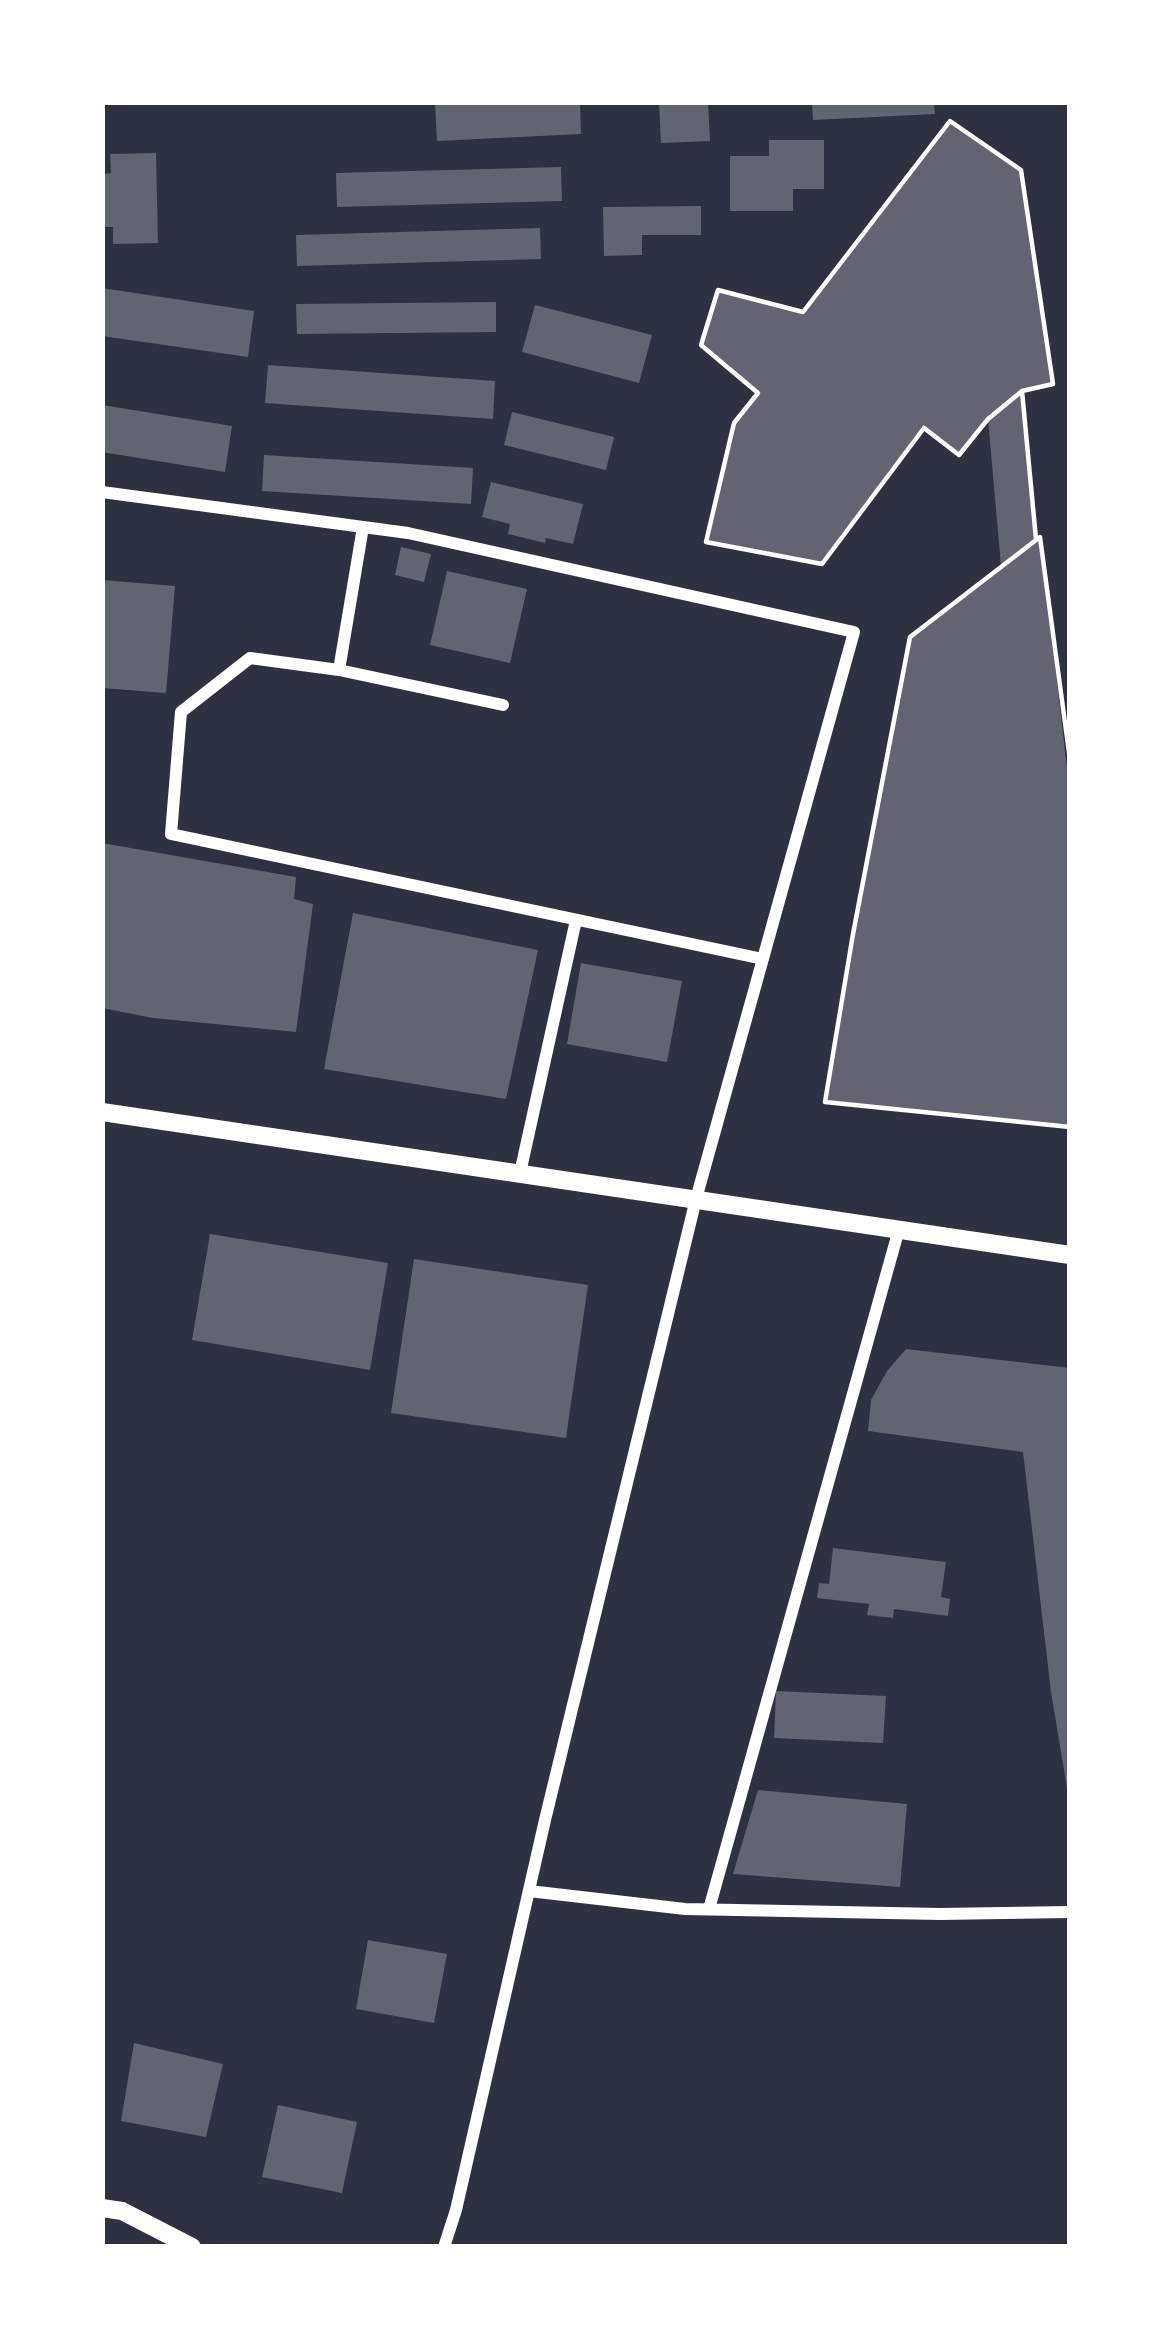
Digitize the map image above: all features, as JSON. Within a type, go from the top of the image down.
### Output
[{"type":"main road","points":[[102,1112],[1070,1255]]},
{"type":"main road","points":[[102,2208],[122,2211],[192,2247]]},
{"type":"street","points":[[102,492],[408,533],[854,632],[696,1199],[444,2247]]},
{"type":"street","points":[[339,670],[363,527]]},
{"type":"street","points":[[503,705],[339,670],[250,658],[181,712],[171,834],[763,959]]},
{"type":"street","points":[[520,1173],[576,920]]},
{"type":"street","points":[[709,1910],[899,1229]]},
{"type":"street","points":[[529,1891],[709,1910],[940,1915],[1070,1912]]},
{"type":"path","points":[[950,121],[1021,170],[1053,383],[1022,391],[988,419],[959,454],[924,428],[822,564],[706,542],[734,423],[758,393],[701,345],[718,290],[803,313],[950,121]]},
{"type":"path","points":[[1022,391],[1036,539]]},
{"type":"path","points":[[1070,760],[1040,536],[910,638],[826,1102],[1070,1127]]},
{"type":"building","points":[[580,102],[581,134],[437,141],[435,103]]},
{"type":"building","points":[[659,102],[708,102],[710,141],[661,143]]},
{"type":"building","points":[[812,102],[934,102],[935,114],[813,120]]},
{"type":"building","points":[[950,121],[1021,170],[1053,384],[1022,391],[1036,539],[1040,537],[1070,794],[1070,1127],[825,1102],[910,637],[1001,566],[988,419],[959,455],[924,428],[822,564],[706,542],[734,423],[758,393],[701,345],[718,290],[803,312]]},
{"type":"building","points":[[769,140],[824,140],[824,189],[793,189],[793,211],[730,211],[730,156],[769,156]]},
{"type":"building","points":[[156,153],[158,243],[113,244],[113,227],[102,227],[102,174],[111,173],[110,154]]},
{"type":"building","points":[[561,167],[562,201],[337,207],[336,173]]},
{"type":"building","points":[[701,206],[701,235],[642,235],[642,255],[604,256],[603,207]]},
{"type":"building","points":[[540,228],[541,259],[297,266],[296,235]]},
{"type":"building","points":[[102,288],[254,311],[248,357],[102,336]]},
{"type":"building","points":[[496,302],[496,332],[297,334],[296,304]]},
{"type":"building","points":[[535,305],[652,335],[639,383],[522,352]]},
{"type":"building","points":[[268,365],[495,381],[493,419],[265,403]]},
{"type":"building","points":[[102,405],[232,426],[225,472],[102,452]]},
{"type":"building","points":[[512,412],[614,437],[606,470],[504,445]]},
{"type":"building","points":[[264,455],[473,468],[471,504],[262,491]]},
{"type":"building","points":[[491,482],[583,504],[573,544],[508,534],[510,524],[482,517]]},
{"type":"building","points":[[401,547],[431,554],[424,582],[395,575]]},
{"type":"building","points":[[447,571],[527,589],[510,663],[430,645]]},
{"type":"building","points":[[102,580],[175,586],[166,693],[102,688]]},
{"type":"building","points":[[102,843],[296,877],[294,899],[313,904],[296,1032],[153,1018],[102,1008]]},
{"type":"building","points":[[353,913],[538,950],[506,1099],[324,1069]]},
{"type":"building","points":[[581,963],[682,981],[667,1062],[567,1044]]},
{"type":"building","points":[[210,1234],[388,1263],[370,1370],[192,1340]]},
{"type":"building","points":[[414,1259],[588,1285],[566,1438],[391,1413]]},
{"type":"building","points":[[906,1349],[1070,1368],[1070,1806],[1051,1692],[1023,1452],[868,1431],[871,1400]]},
{"type":"building","points":[[833,1548],[946,1562],[941,1597],[950,1599],[948,1616],[894,1609],[893,1618],[867,1615],[869,1604],[817,1598],[819,1583],[829,1584]]},
{"type":"building","points":[[776,1691],[886,1696],[883,1743],[774,1738]]},
{"type":"building","points":[[758,1790],[907,1804],[900,1887],[733,1874]]},
{"type":"building","points":[[368,1940],[447,1954],[434,2023],[356,2009]]},
{"type":"building","points":[[134,2043],[223,2064],[206,2137],[121,2121]]},
{"type":"building","points":[[278,2105],[357,2122],[342,2193],[262,2177]]}]
